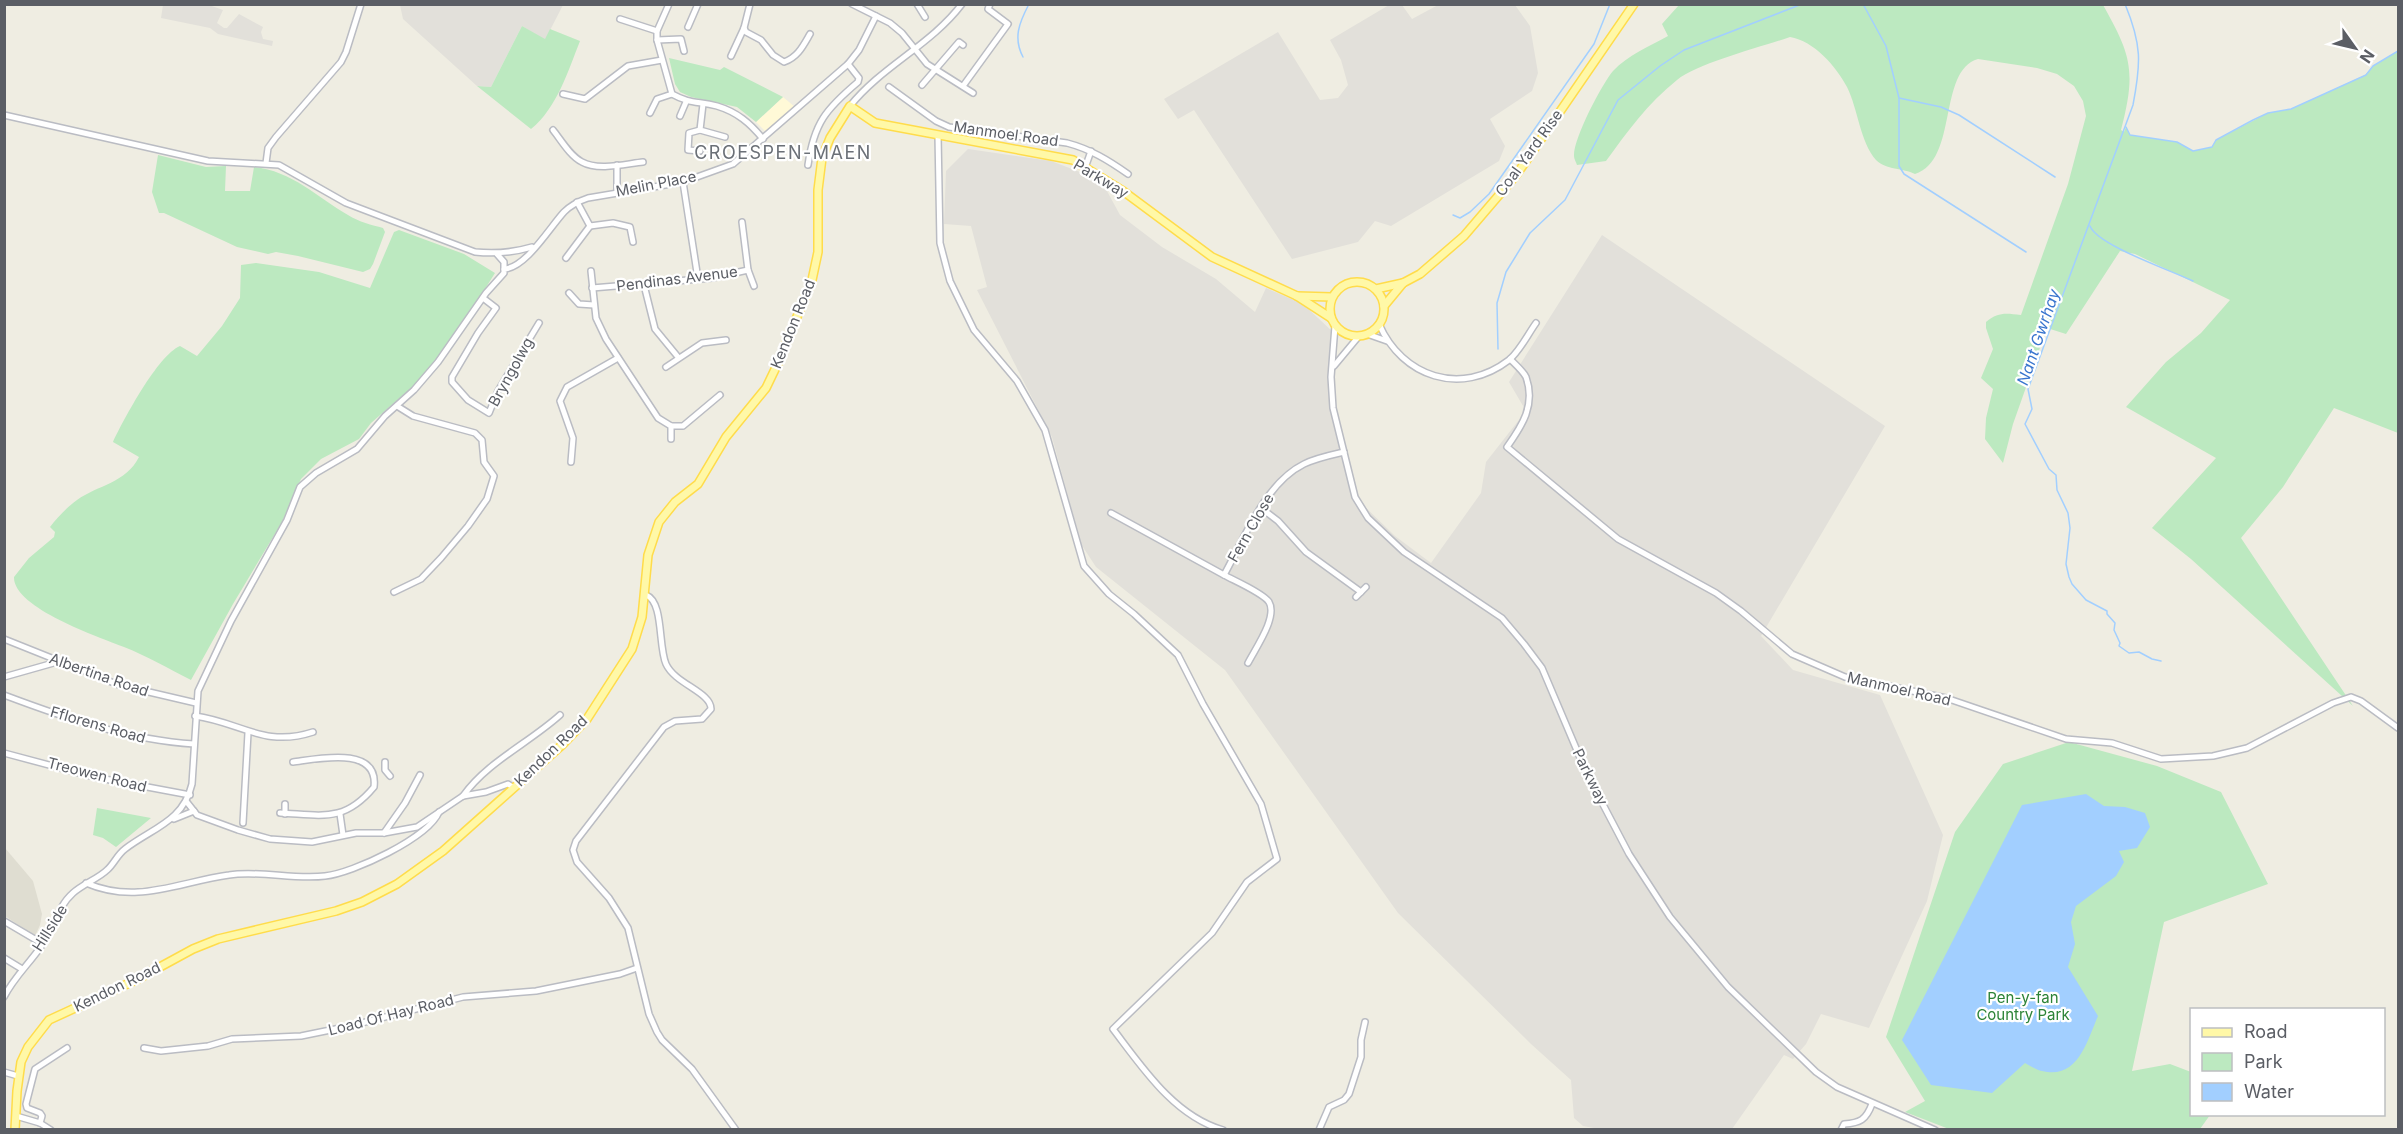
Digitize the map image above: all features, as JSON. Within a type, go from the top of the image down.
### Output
[{"type":"main road","name":"Coal Yard Rise","points":[[1376,289],[1403,283],[1420,274],[1464,236],[1517,174],[1634,4]]},
{"type":"main road","name":"Parkway","points":[[850,106],[875,123],[1072,160],[1123,191],[1212,257],[1297,296]]},
{"type":"main road","name":"Kendon Road","points":[[15,1128],[18,1076],[28,1047],[49,1020],[218,939],[336,911],[362,902],[397,884],[443,850],[562,745],[587,719],[632,649],[646,595],[648,555],[659,522],[675,502],[698,484],[726,437],[766,388],[779,361],[812,280],[818,252],[818,190],[822,158],[830,138],[850,106]]},
{"type":"main road","points":[[1350,282],[1363,282],[1376,289],[1384,306],[1379,324],[1367,334],[1359,336],[1342,332],[1331,318],[1329,311],[1332,297],[1337,290],[1350,282]]},
{"type":"main road","name":"Coal Yard Rise","points":[[1384,306],[1403,283]]},
{"type":"main road","points":[[1297,296],[1332,297]]},
{"type":"main road","points":[[1297,296],[1331,318]]},
{"type":"street","points":[[266,163],[268,148],[346,52],[361,4]]},
{"type":"street","points":[[669,4],[657,31],[657,40],[672,94],[686,102],[703,104],[737,114],[763,139]]},
{"type":"street","points":[[688,27],[698,4]]},
{"type":"street","points":[[731,56],[744,28],[750,4]]},
{"type":"street","points":[[916,4],[925,16]]},
{"type":"street","points":[[850,106],[861,92],[940,28],[962,4]]},
{"type":"street","points":[[963,86],[1008,24],[988,9],[990,4]]},
{"type":"street","points":[[855,5],[890,23],[927,64],[973,93]]},
{"type":"street","name":"Melin Place","points":[[504,268],[513,268],[564,212],[577,202],[617,192],[683,182],[733,164],[848,64],[859,51],[876,16]]},
{"type":"street","points":[[620,19],[657,31]]},
{"type":"street","points":[[744,28],[746,32],[761,40],[773,56],[784,62],[797,54],[810,34]]},
{"type":"street","points":[[657,40],[681,39],[684,51]]},
{"type":"street","points":[[922,85],[958,42],[963,45]]},
{"type":"street","points":[[563,94],[585,99],[628,66],[662,60]]},
{"type":"street","points":[[782,71],[784,62]]},
{"type":"street","points":[[808,165],[817,126],[831,106],[858,82],[859,78],[848,64]]},
{"type":"street","name":"Manmoel Road","points":[[889,87],[936,121],[949,127],[1067,143],[1091,151],[1128,174]]},
{"type":"street","points":[[650,113],[657,99],[672,94]]},
{"type":"street","points":[[680,116],[686,102]]},
{"type":"street","points":[[700,130],[703,104]]},
{"type":"street","points":[[4,115],[208,161],[279,165],[346,203],[393,223],[475,252],[513,253],[534,247]]},
{"type":"street","points":[[553,130],[581,162],[595,165],[643,162]]},
{"type":"street","points":[[700,151],[688,150],[689,133],[700,130],[725,137]]},
{"type":"street","points":[[938,135],[940,243],[950,281],[974,330],[1017,381],[1045,430],[1084,566],[1109,594],[1178,655],[1203,704],[1261,804],[1268,826],[1277,859],[1247,882],[1212,933],[1113,1029],[1142,1066],[1180,1107],[1207,1125],[1223,1130]]},
{"type":"street","points":[[1085,168],[1091,151]]},
{"type":"street","points":[[617,165],[617,192]]},
{"type":"street","points":[[683,182],[698,279]]},
{"type":"street","points":[[577,202],[590,226]]},
{"type":"street","name":"Pendinas Avenue","points":[[592,288],[698,279],[748,270],[742,222]]},
{"type":"street","points":[[566,258],[590,226],[613,223],[630,227],[633,242]]},
{"type":"street","points":[[497,254],[504,262],[504,273],[483,298],[438,362],[373,428],[357,449],[316,473],[300,487],[287,520],[231,621],[201,685],[196,703],[188,798],[197,814],[214,822],[270,839],[312,842],[343,835],[384,833],[417,827],[463,796],[473,782],[560,715]]},
{"type":"street","points":[[748,270],[754,286]]},
{"type":"street","points":[[591,271],[596,318],[618,358],[658,418],[672,426],[683,426],[720,395]]},
{"type":"street","points":[[644,285],[655,330],[678,357]]},
{"type":"street","points":[[568,293],[579,304],[594,305]]},
{"type":"street","name":"Bryngolwg","points":[[483,298],[496,308],[478,333],[452,377],[452,382],[468,400],[489,413],[498,391],[539,323]]},
{"type":"street","points":[[1379,324],[1387,341],[1403,359],[1427,375],[1468,379],[1510,359],[1536,323]]},
{"type":"street","name":"Parkway","points":[[1335,326],[1333,367],[1330,377],[1333,408],[1355,497],[1368,518],[1404,552],[1502,618],[1542,668],[1587,774],[1629,854],[1670,917],[1728,987],[1816,1072],[1837,1087],[1935,1130]]},
{"type":"street","points":[[1367,334],[1387,341]]},
{"type":"street","points":[[1333,367],[1359,336]]},
{"type":"street","points":[[666,367],[702,343],[726,340]]},
{"type":"street","points":[[571,462],[573,438],[560,401],[567,387],[618,358]]},
{"type":"street","name":"Manmoel Road","points":[[1510,359],[1525,376],[1530,402],[1525,421],[1506,447],[1618,539],[1716,593],[1792,654],[1811,664],[1869,683],[1946,698],[2066,739],[2112,744],[2161,759],[2213,756],[2247,748],[2351,697],[2361,701],[2398,728]]},
{"type":"street","points":[[394,592],[421,579],[441,558],[487,499],[494,476],[484,462],[482,440],[475,433],[413,416],[397,406]]},
{"type":"street","points":[[671,439],[672,426]]},
{"type":"street","name":"Fern Close","points":[[1224,575],[1261,508],[1276,486],[1305,463],[1344,452]]},
{"type":"street","points":[[1261,508],[1278,520],[1306,552],[1358,594],[1365,586]]},
{"type":"street","name":"Fern Close","points":[[1111,513],[1264,598],[1271,608],[1269,622],[1248,663]]},
{"type":"street","points":[[646,595],[652,597],[656,605],[661,649],[670,672],[688,687],[708,699],[711,709],[702,719],[675,721],[664,727],[576,841],[573,850],[577,862],[624,919],[633,944],[649,1014],[657,1032],[662,1040],[692,1069],[736,1130]]},
{"type":"street","name":"Albertina Road","points":[[4,639],[118,685],[196,703]]},
{"type":"street","points":[[4,677],[57,662]]},
{"type":"street","name":"Fflorens Road","points":[[4,695],[142,738],[194,744]]},
{"type":"street","points":[[195,716],[212,718],[248,733],[295,738],[313,732]]},
{"type":"street","points":[[243,823],[248,733]]},
{"type":"street","name":"Treowen Road","points":[[4,753],[94,777],[188,798]]},
{"type":"street","points":[[285,804],[282,813],[340,814],[374,787],[374,773],[369,766],[347,757],[293,762]]},
{"type":"street","points":[[385,762],[390,776]]},
{"type":"street","points":[[374,773],[386,770]]},
{"type":"street","points":[[384,833],[405,803],[420,775]]},
{"type":"street","points":[[463,796],[486,792],[500,785],[508,784],[514,788]]},
{"type":"street","name":"Hillside","points":[[4,997],[7,989],[43,944],[53,922],[70,895],[107,870],[125,849],[173,819],[188,798]]},
{"type":"street","points":[[173,819],[194,811]]},
{"type":"street","points":[[86,883],[102,890],[136,894],[223,876],[326,876],[389,853],[415,837],[436,818],[439,812]]},
{"type":"street","points":[[340,814],[343,835]]},
{"type":"street","points":[[4,921],[43,944]]},
{"type":"street","points":[[4,958],[22,969]]},
{"type":"street","name":"Load Of Hay Road","points":[[144,1048],[161,1051],[208,1046],[232,1039],[301,1036],[463,997],[536,990],[620,974],[637,968]]},
{"type":"street","points":[[1319,1130],[1329,1107],[1349,1095],[1362,1057],[1361,1040],[1365,1022]]},
{"type":"street","points":[[40,1123],[42,1116],[40,1113],[27,1108],[26,1104],[35,1069],[67,1048]]},
{"type":"street","points":[[4,1072],[18,1076]]},
{"type":"street","points":[[1840,1130],[1844,1124],[1858,1123],[1865,1119],[1872,1104]]},
{"type":"street","points":[[16,1116],[40,1123],[51,1130]]},
{"type":"shaded area","points":[[163,5],[209,5],[223,10],[217,23],[224,28],[227,28],[239,14],[263,27],[261,32],[263,39],[273,41],[272,46],[218,34],[210,28],[161,18]]},
{"type":"shaded area","points":[[400,5],[563,5],[545,40],[522,26],[491,87],[477,86],[403,19]]},
{"type":"shaded area","points":[[1389,5],[1402,5],[1412,19],[1438,5],[1515,5],[1530,26],[1538,73],[1532,91],[1490,119],[1505,146],[1499,161],[1391,226],[1375,221],[1358,242],[1292,259],[1194,110],[1178,119],[1164,99],[1278,32],[1320,100],[1338,98],[1348,85],[1341,60],[1330,40]]},
{"type":"shaded area","points":[[783,97],[795,107],[768,133],[756,122]]},
{"type":"shaded area","points":[[968,149],[1051,161],[1101,180],[1120,215],[1162,247],[1216,279],[1255,312],[1266,288],[1303,304],[1333,332],[1333,395],[1360,502],[1395,536],[1431,563],[1481,493],[1486,462],[1526,411],[1509,382],[1602,235],[1885,426],[1761,636],[1793,670],[1880,695],[1943,835],[1927,901],[1869,1028],[1821,1014],[1806,1044],[1793,1059],[1784,1055],[1732,1129],[1605,1130],[1583,1126],[1574,1118],[1571,1080],[1531,1044],[1398,913],[1225,670],[1096,567],[1081,544],[1052,437],[977,290],[987,287],[971,226],[944,224],[946,171]]},
{"type":"shaded area","points":[[5,848],[33,881],[42,914],[35,936],[5,916]]},
{"type":"green space","points":[[1679,5],[2103,5],[2120,38],[2130,78],[2121,130],[2124,132],[2126,127],[2130,135],[2177,142],[2193,151],[2212,147],[2216,140],[2268,113],[2291,109],[2365,75],[2373,66],[2398,51],[2398,433],[2334,408],[2283,487],[2241,538],[2353,706],[2191,559],[2152,528],[2216,458],[2126,407],[2166,362],[2201,333],[2230,300],[2135,254],[2120,251],[2066,334],[2047,328],[2013,424],[2003,463],[1985,439],[1986,418],[1993,389],[1981,378],[1993,349],[1986,322],[2002,314],[2021,315],[2068,184],[2086,116],[2083,101],[2074,86],[2057,74],[2037,68],[1978,59],[1965,67],[1957,80],[1938,152],[1929,166],[1915,174],[1885,166],[1876,160],[1866,144],[1851,96],[1837,71],[1816,49],[1799,39],[1790,37],[1714,62],[1677,80],[1647,108],[1606,161],[1577,165],[1574,156],[1578,137],[1608,78],[1625,60],[1668,36],[1662,24]]},
{"type":"green space","points":[[522,26],[545,39],[550,29],[580,41],[555,100],[531,129],[477,86],[491,87]]},
{"type":"green space","points":[[669,58],[720,70],[724,67],[783,97],[756,122],[737,107],[691,97],[680,92],[675,84]]},
{"type":"green space","points":[[158,155],[206,167],[226,166],[225,191],[250,191],[254,167],[268,169],[292,179],[352,217],[383,228],[385,232],[373,264],[370,269],[363,272],[298,256],[276,252],[268,254],[237,247],[164,213],[159,213],[152,192]]},
{"type":"green space","points":[[399,230],[464,254],[495,273],[456,335],[418,382],[371,423],[359,439],[321,459],[301,479],[282,522],[191,680],[141,654],[59,620],[27,600],[17,588],[14,577],[29,558],[54,537],[55,532],[50,527],[66,509],[85,495],[127,473],[133,466],[139,457],[113,442],[125,419],[152,374],[171,352],[180,346],[197,356],[222,326],[240,298],[241,265],[256,263],[319,272],[370,288],[394,232]]},
{"type":"green space","name":"Pen-y-fan Country Park","points":[[2069,742],[2157,766],[2221,792],[2268,884],[2164,922],[2132,1071],[2170,1064],[2190,1072],[2190,1116],[2209,1116],[2200,1129],[1949,1129],[1905,1112],[1925,1101],[1886,1037],[1955,832],[2003,764]]},
{"type":"green space","points":[[97,808],[151,818],[116,847],[103,838],[93,835]]},
{"type":"water","points":[[2086,794],[2104,806],[2125,807],[2145,813],[2150,827],[2137,848],[2119,851],[2124,862],[2116,876],[2076,906],[2071,922],[2075,944],[2068,967],[2098,1016],[2085,1047],[2073,1064],[2064,1070],[2042,1071],[2025,1063],[1992,1093],[1931,1085],[1902,1040],[2022,805]]},
{"type":"waterway","points":[[1023,57],[1018,43],[1018,30],[1029,4]]},
{"type":"waterway","points":[[1453,215],[1460,218],[1489,194],[1594,44],[1610,4]]},
{"type":"waterway","points":[[1498,349],[1497,303],[1506,272],[1530,233],[1565,200],[1618,100],[1684,50],[1802,4]]},
{"type":"waterway","points":[[1863,4],[1886,46],[1899,98],[1941,107],[1959,115],[2055,177]]},
{"type":"waterway","name":"Nant Gwrhay","points":[[2125,4],[2135,31],[2138,54],[2138,77],[2133,105],[2028,389],[2032,409],[2025,424],[2049,469],[2056,475],[2057,490],[2068,513],[2070,528],[2066,564],[2072,584],[2086,600],[2107,611],[2115,623],[2114,630],[2120,643],[2119,646],[2129,653],[2139,652],[2161,661]]},
{"type":"waterway","points":[[2126,127],[2130,135],[2177,142],[2193,151],[2212,147],[2216,140],[2253,120],[2268,113],[2291,109],[2366,75],[2373,66],[2398,51]]},
{"type":"waterway","points":[[1899,99],[1899,166],[1904,174],[2026,252]]},
{"type":"waterway","points":[[2090,226],[2095,233],[2120,249],[2193,281]]},
{"type":"district","name":"CROESPEN-MAEN","points":[[783,153]]}]
